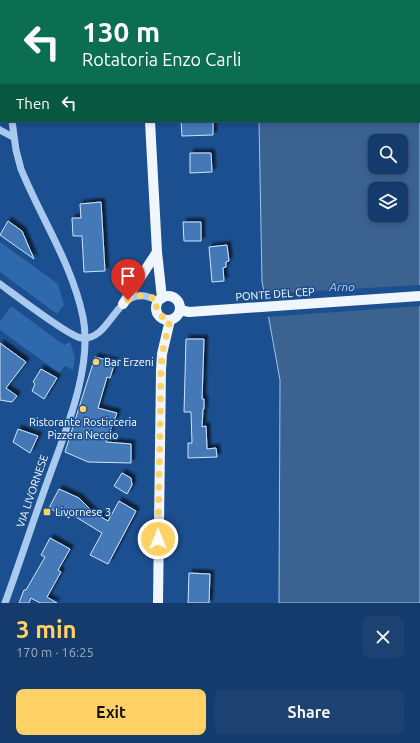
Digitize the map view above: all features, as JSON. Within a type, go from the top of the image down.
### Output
[{"type":"main road","points":[[150,122],[160,300],[156,308],[159,315],[170,320]]},
{"type":"main road","points":[[123,304],[157,252]]},
{"type":"main road","name":"PONTE DEL CEP","points":[[180,310],[189,312],[420,296]]},
{"type":"main road","points":[[158,603],[162,354],[170,320],[176,316],[180,310],[179,302],[173,297],[160,300]]},
{"type":"street","name":"VIA LIVORNESE","points":[[6,603],[74,402],[85,361],[83,318],[75,286],[18,160],[13,138],[12,122]]},
{"type":"street","points":[[0,130],[13,138]]},
{"type":"street","points":[[0,284],[66,330],[76,336],[85,338],[101,330],[123,304],[136,295],[160,300]]},
{"type":"shaded area","points":[[0,242],[58,284],[64,305],[57,314],[0,272]]},
{"type":"shaded area","points":[[11,306],[64,345],[70,342],[75,357],[73,370],[65,366],[59,373],[0,330],[0,321]]},
{"type":"water","name":"Arno","points":[[259,122],[420,122],[420,603],[279,603],[280,380],[262,281]]},
{"type":"pier","points":[[420,285],[420,306],[266,317],[262,294]]},
{"type":"building","points":[[181,122],[213,122],[213,135],[182,136]]},
{"type":"building","points":[[190,153],[211,153],[212,172],[190,173]]},
{"type":"building","points":[[101,202],[105,271],[84,272],[82,236],[73,236],[72,218],[81,218],[80,204]]},
{"type":"building","points":[[8,221],[22,231],[34,259],[0,235]]},
{"type":"building","points":[[183,222],[201,222],[201,241],[184,241]]},
{"type":"building","points":[[227,245],[229,261],[226,262],[226,267],[223,268],[224,281],[212,282],[209,247]]},
{"type":"building","points":[[186,339],[204,339],[202,399],[204,399],[204,409],[202,427],[206,426],[207,449],[216,448],[217,457],[188,458],[188,443],[192,443],[191,412],[184,412]]},
{"type":"building","points":[[0,343],[26,362],[6,388],[17,396],[12,402],[0,400]]},
{"type":"building","points":[[95,357],[115,362],[110,378],[107,377],[98,408],[117,413],[106,442],[131,444],[131,463],[88,462],[65,452]]},
{"type":"building","points":[[41,369],[57,378],[44,399],[32,391],[35,384],[33,382]]},
{"type":"building","points":[[18,429],[38,436],[30,453],[13,442]]},
{"type":"building","points":[[122,473],[131,478],[132,485],[127,494],[114,486]]},
{"type":"building","points":[[59,489],[79,498],[93,512],[108,521],[119,501],[136,511],[108,564],[90,555],[102,533],[71,514],[69,518],[49,508]]},
{"type":"building","points":[[50,538],[70,549],[58,570],[61,572],[47,597],[57,603],[40,603],[31,598],[29,603],[19,603],[24,590],[26,590],[45,557],[41,555]]},
{"type":"building","points":[[189,573],[210,574],[209,603],[188,603]]},
{"type":"place","name":"Bar Erzeni","points":[[96,362]]},
{"type":"place","name":"Ristorante Rosticceria Pizzera Neccio","points":[[83,409]]},
{"type":"place","name":"Livornese 3","points":[[47,512]]},
{"type":"route","points":[[128,300],[136,295],[155,299],[158,301],[156,308],[159,315],[164,319],[170,320],[166,329],[161,370],[158,539]]}]
